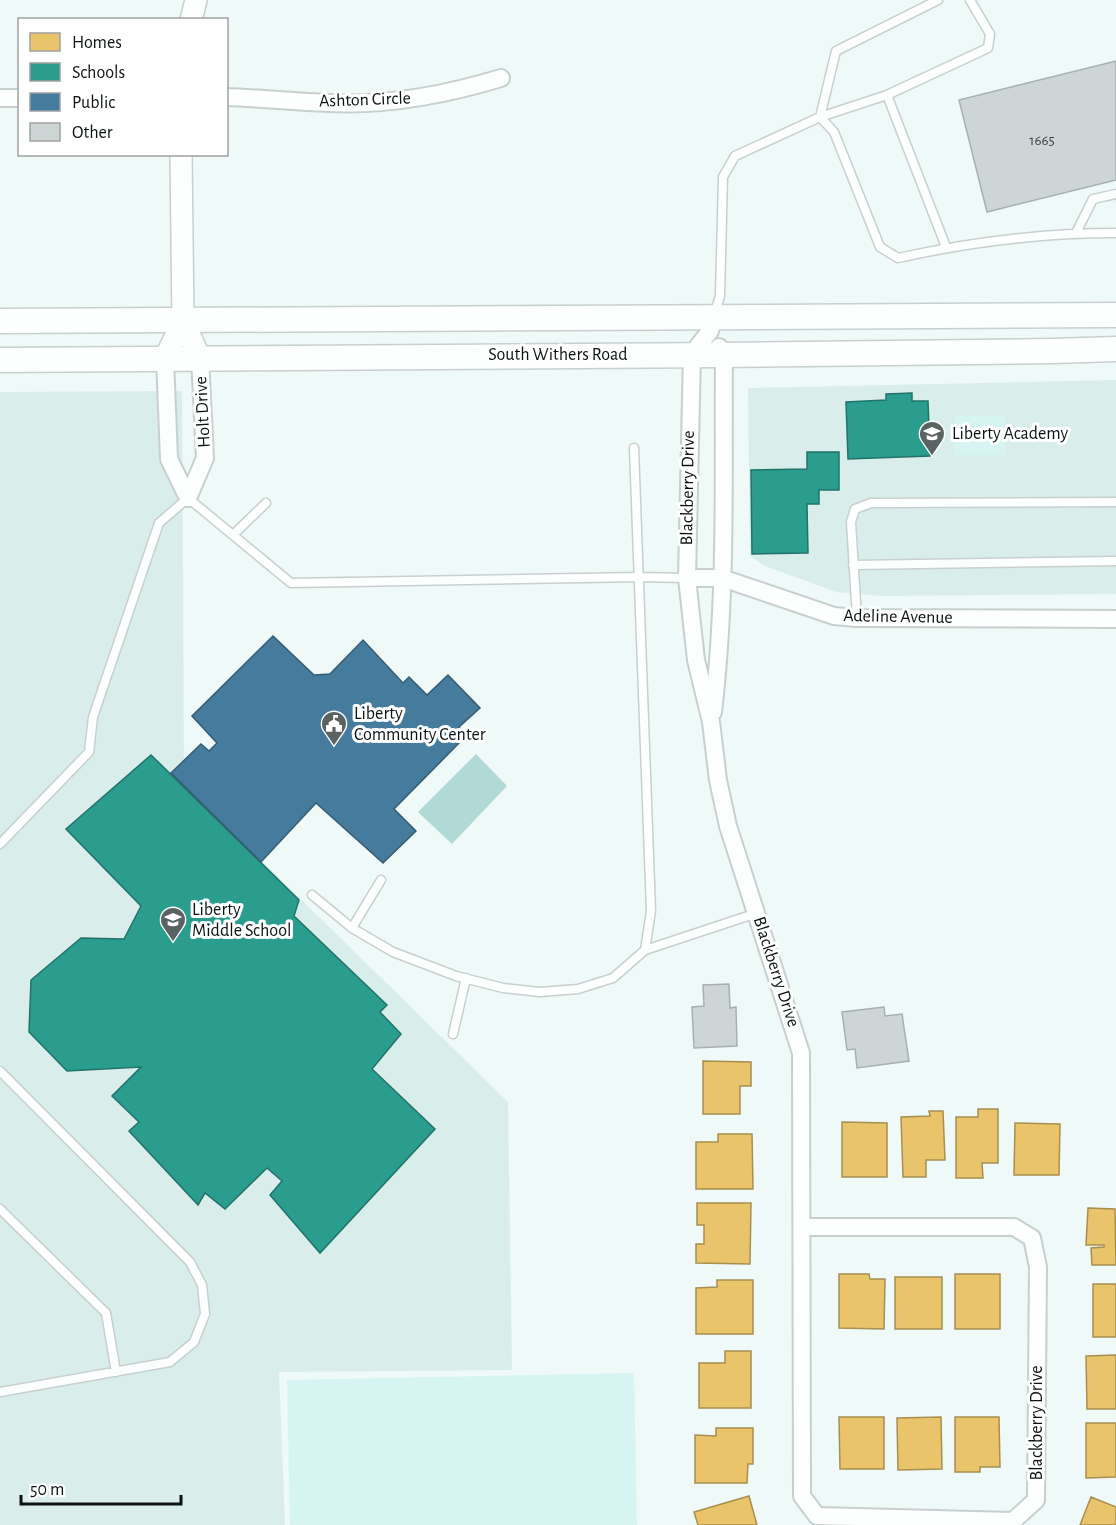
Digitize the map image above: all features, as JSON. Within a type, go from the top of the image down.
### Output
[{"type":"main road","name":"South Withers Road","points":[[0,321],[712,324],[1116,315]]},
{"type":"main road","name":"South Withers Road","points":[[0,360],[724,355],[1116,349]]},
{"type":"street","points":[[192,18],[196,0]]},
{"type":"street","name":"Ashton Circle","points":[[228,97],[329,104],[372,103],[423,98],[501,78]]},
{"type":"street","points":[[0,98],[18,98]]},
{"type":"street","name":"Holt Drive","points":[[181,156],[183,321],[200,358],[205,458],[188,498]]},
{"type":"street","name":"Holt Drive","points":[[183,321],[165,358],[169,459],[188,498]]},
{"type":"street","points":[[692,354],[712,324]]},
{"type":"street","points":[[712,324],[724,355]]},
{"type":"street","name":"Blackberry Drive","points":[[692,354],[687,578],[696,660],[711,722],[718,780],[728,826],[801,1053],[802,1496],[817,1515],[1013,1521],[1036,1500],[1038,1267],[1032,1238],[1014,1227],[802,1227]]},
{"type":"street","name":"Blackberry Drive","points":[[711,722],[720,657],[724,355]]},
{"type":"street","name":"Adeline Avenue","points":[[687,578],[722,578],[834,616],[1116,620]]},
{"type":"lane","points":[[820,117],[836,51],[938,0]]},
{"type":"lane","points":[[712,324],[720,296],[723,177],[735,156],[820,117],[887,95],[988,48],[990,34],[970,0]]},
{"type":"lane","points":[[887,95],[946,247]]},
{"type":"lane","points":[[820,117],[834,132],[880,247],[898,258],[946,247],[1012,238],[1076,233],[1116,233]]},
{"type":"lane","points":[[1076,233],[1093,199],[1116,194]]},
{"type":"lane","points":[[634,448],[651,910],[645,950]]},
{"type":"lane","points":[[0,844],[89,752],[93,717],[159,523],[188,498],[291,583],[687,578]]},
{"type":"lane","points":[[857,618],[851,522],[855,509],[871,502],[1116,502]]},
{"type":"lane","points":[[234,535],[266,503]]},
{"type":"lane","points":[[853,565],[1116,561]]},
{"type":"lane","points":[[352,928],[381,880]]},
{"type":"lane","points":[[312,895],[352,928],[393,952],[466,978],[503,988],[540,992],[578,989],[613,978],[645,950],[757,913]]},
{"type":"lane","points":[[453,1034],[466,978]]},
{"type":"lane","points":[[0,1071],[190,1262],[202,1285],[205,1314],[194,1342],[171,1362],[0,1392]]},
{"type":"lane","points":[[0,1209],[106,1313],[116,1372]]},
{"type":"shaded area","name":"Liberty Academy","points":[[1116,380],[1116,594],[881,596],[836,592],[765,566],[750,556],[748,388]]},
{"type":"shaded area","name":"Liberty Middle School","points":[[182,391],[184,785],[508,1102],[512,1370],[279,1372],[285,1525],[0,1525],[0,392]]},
{"type":"shaded area","points":[[955,416],[1005,416],[1005,455],[955,455]]},
{"type":"shaded area","points":[[476,754],[507,786],[452,844],[418,812]]},
{"type":"shaded area","points":[[634,1373],[637,1525],[290,1525],[287,1380]]},
{"type":"building: Homes","points":[[703,1061],[751,1062],[751,1086],[740,1086],[740,1114],[703,1114]]},
{"type":"building: Homes","points":[[978,1109],[998,1109],[998,1163],[982,1163],[983,1178],[956,1178],[956,1117],[978,1117]]},
{"type":"building: Homes","points":[[929,1111],[943,1111],[945,1160],[926,1160],[926,1177],[903,1177],[901,1117],[930,1116]]},
{"type":"building: Homes","points":[[842,1122],[887,1123],[887,1177],[842,1177]]},
{"type":"building: Homes","points":[[1015,1123],[1060,1124],[1059,1175],[1014,1175]]},
{"type":"building: Homes","points":[[718,1134],[752,1134],[753,1189],[696,1189],[696,1142],[718,1142]]},
{"type":"building: Homes","points":[[697,1203],[751,1203],[750,1264],[696,1263],[696,1244],[704,1244],[704,1225],[697,1225]]},
{"type":"building: Homes","points":[[1088,1208],[1115,1209],[1116,1265],[1092,1265],[1091,1248],[1104,1247],[1104,1245],[1086,1245]]},
{"type":"building: Homes","points":[[839,1274],[869,1274],[870,1279],[885,1279],[884,1329],[839,1328]]},
{"type":"building: Homes","points":[[955,1274],[1000,1274],[1000,1329],[955,1329]]},
{"type":"building: Homes","points":[[895,1277],[942,1277],[942,1329],[895,1329]]},
{"type":"building: Homes","points":[[717,1280],[753,1280],[753,1334],[696,1334],[696,1288],[717,1287]]},
{"type":"building: Homes","points":[[1093,1284],[1116,1284],[1116,1337],[1093,1337]]},
{"type":"building: Homes","points":[[725,1351],[751,1351],[751,1408],[699,1408],[699,1363],[725,1363]]},
{"type":"building: Homes","points":[[1116,1355],[1116,1409],[1087,1409],[1086,1356]]},
{"type":"building: Homes","points":[[839,1417],[884,1417],[884,1469],[840,1469]]},
{"type":"building: Homes","points":[[941,1417],[942,1469],[898,1470],[897,1418]]},
{"type":"building: Homes","points":[[955,1417],[999,1417],[1000,1467],[980,1467],[980,1472],[955,1472]]},
{"type":"building: Homes","points":[[1086,1423],[1116,1423],[1116,1477],[1086,1478]]},
{"type":"building: Homes","points":[[716,1428],[753,1428],[753,1464],[748,1464],[747,1483],[695,1483],[695,1435],[716,1436]]},
{"type":"building: Homes","points":[[749,1496],[757,1525],[698,1525],[694,1512]]},
{"type":"building: Homes","points":[[1091,1497],[1116,1507],[1116,1525],[1080,1525]]},
{"type":"building: Schools","points":[[912,393],[912,401],[928,401],[930,456],[848,459],[846,402],[886,400],[886,394]]},
{"type":"building: Schools","points":[[807,452],[839,452],[839,490],[819,490],[819,504],[807,504],[808,553],[752,554],[751,470],[807,469]]},
{"type":"building: Schools","name":"Liberty Middle School","points":[[151,755],[299,900],[294,916],[387,1005],[380,1012],[401,1034],[372,1069],[435,1129],[320,1253],[270,1195],[282,1181],[267,1168],[225,1209],[205,1193],[198,1205],[129,1131],[139,1122],[112,1096],[141,1067],[67,1071],[29,1032],[31,980],[81,938],[124,939],[141,906],[66,829]]},
{"type":"building: Public","name":"Liberty Community Center","points":[[273,636],[314,675],[330,674],[363,640],[403,683],[409,677],[427,695],[448,675],[480,708],[459,727],[465,737],[394,809],[416,831],[383,863],[316,803],[261,862],[171,773],[201,744],[209,751],[217,743],[192,716]]},
{"type":"building: Other","points":[[1116,61],[1116,180],[987,212],[959,100]]},
{"type":"building: Other","points":[[729,984],[730,1008],[736,1007],[737,1046],[694,1048],[692,1007],[704,1006],[703,985]]},
{"type":"building: Other","points":[[884,1007],[885,1016],[902,1014],[909,1061],[857,1068],[855,1049],[847,1050],[842,1012]]},
{"type":"place","name":"Liberty Academy","points":[[932,457]]},
{"type":"place","name":"Liberty Community Center","points":[[334,747]]},
{"type":"place","name":"Liberty Middle School","points":[[173,943]]}]
